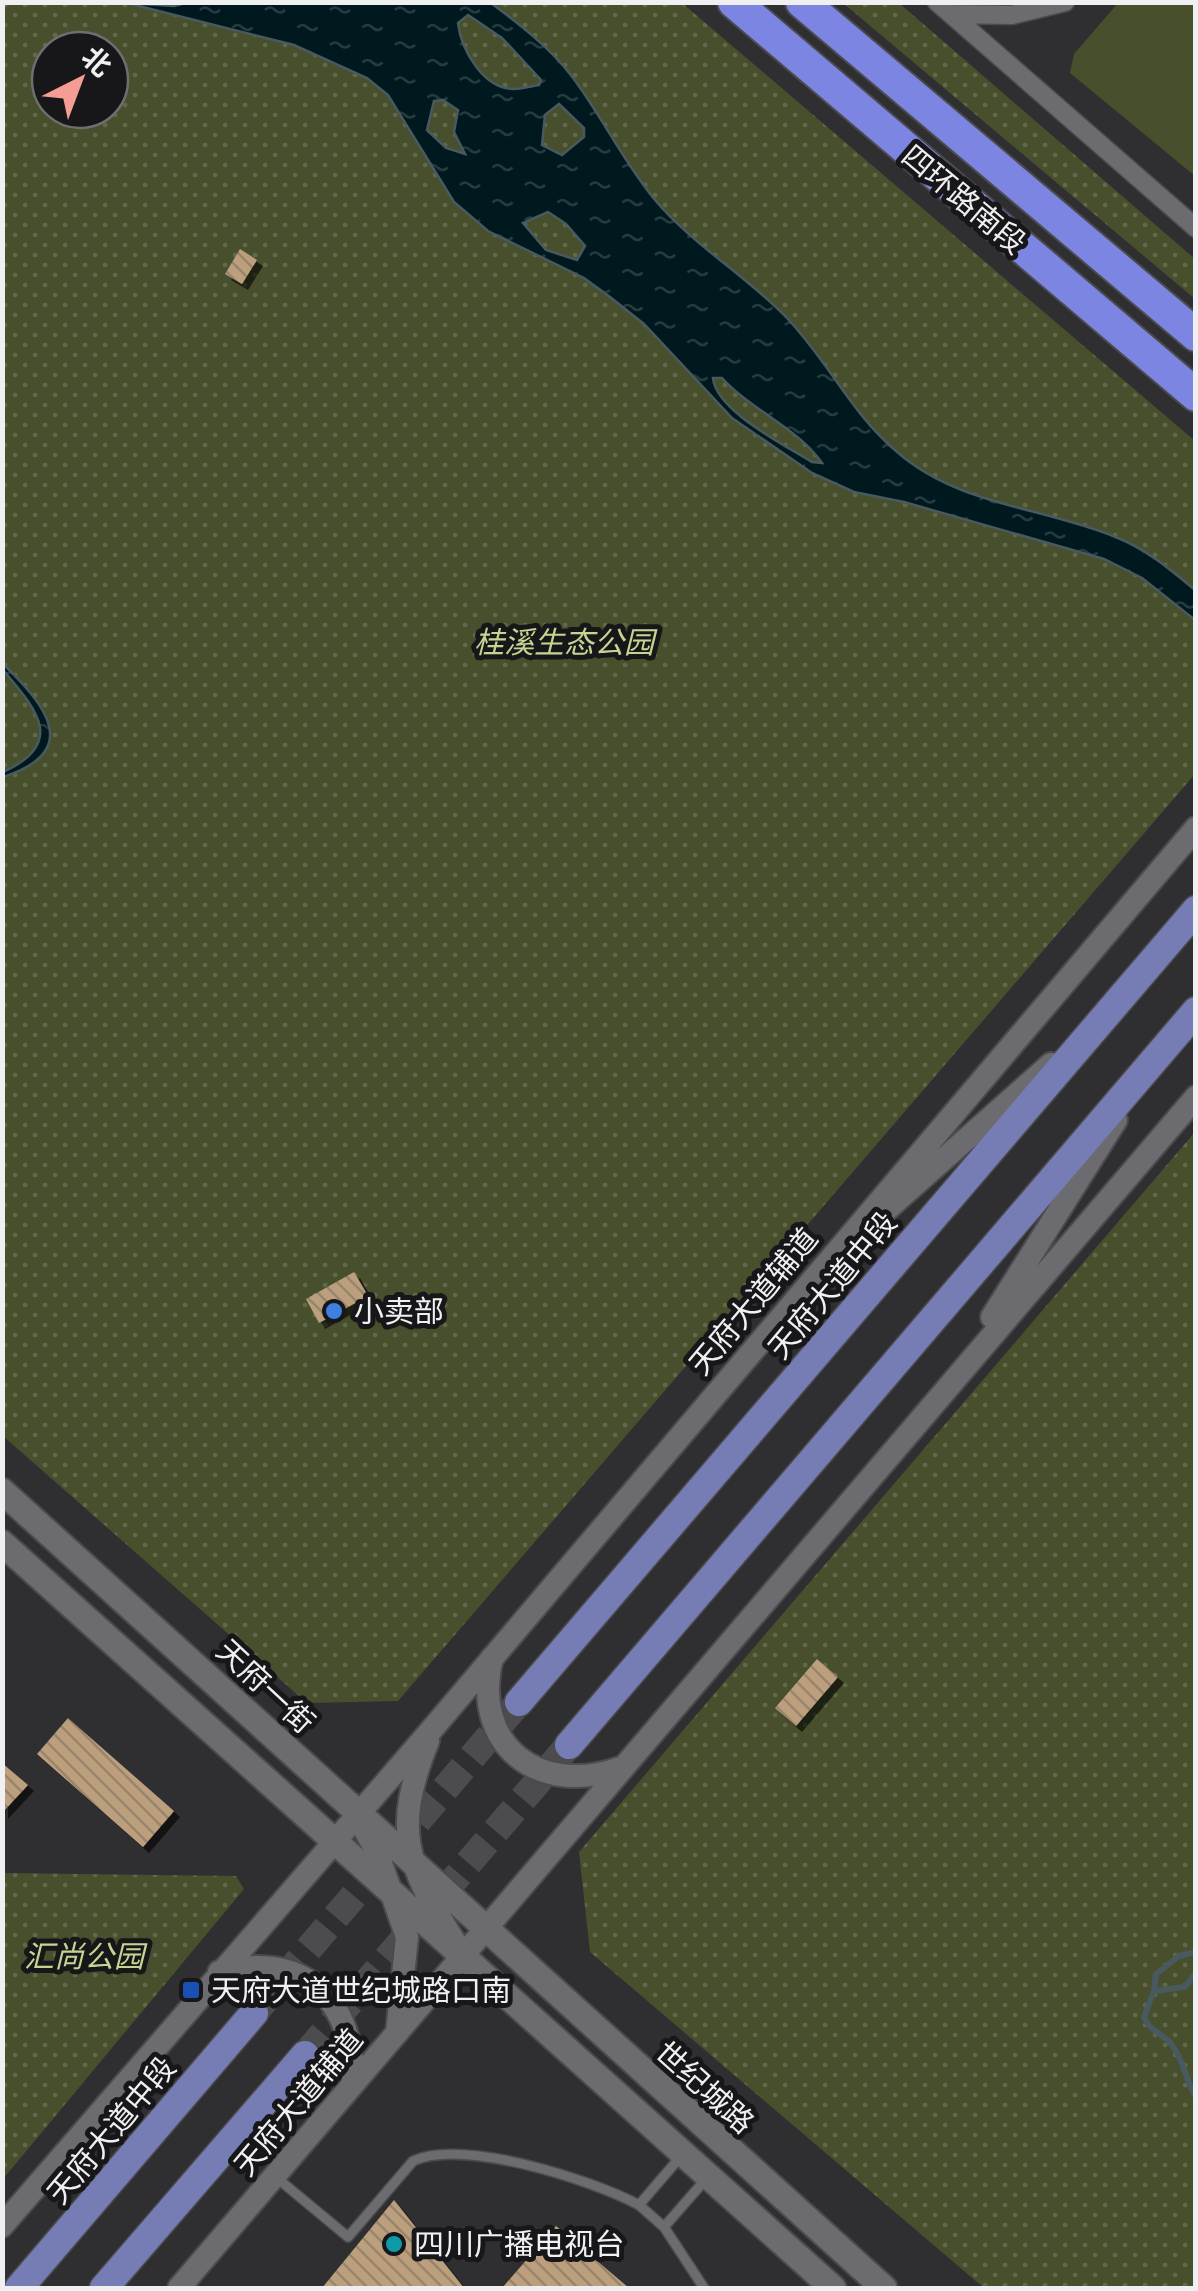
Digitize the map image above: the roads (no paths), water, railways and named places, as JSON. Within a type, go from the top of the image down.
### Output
[{"type":"highway","name":"四环路南段","points":[[734,2],[1196,395]]},
{"type":"highway","name":"四环路南段","points":[[802,2],[1196,335]]},
{"type":"main road","name":"天府大道中段","points":[[519,1702],[1196,910]]},
{"type":"main road","points":[[569,1744],[1196,1011]]},
{"type":"main road","name":"天府一街","points":[[2,1491],[484,1931]]},
{"type":"main road","points":[[2,1543],[834,2288]]},
{"type":"main road","name":"世纪城路","points":[[484,1931],[884,2288]]},
{"type":"main road","name":"天府大道中段","points":[[18,2288],[254,2013]]},
{"type":"main road","points":[[104,2288],[305,2054]]},
{"type":"street","points":[[944,8],[1012,15],[1065,2]]},
{"type":"street","points":[[944,8],[1196,228]]},
{"type":"street","name":"天府大道辅道","points":[[2,2226],[355,1813],[433,1728],[494,1650],[1196,828]]},
{"type":"street","points":[[821,1268],[1102,1018]]},
{"type":"street","points":[[951,1384],[1152,1062]]},
{"type":"street","points":[[484,1931],[1196,1097]]},
{"type":"street","points":[[494,1650],[485,1688],[488,1716],[501,1739],[524,1760],[554,1776],[592,1778],[624,1766]]},
{"type":"street","points":[[433,1728],[407,1800],[405,1825],[413,1866],[463,1955]]},
{"type":"street","points":[[355,1813],[392,1892],[406,1938],[397,2033]]},
{"type":"street","name":"天府大道辅道","points":[[178,2288],[484,1931]]},
{"type":"street","points":[[219,1972],[251,1964],[274,1966],[299,1974],[318,1988],[347,2028],[353,2047],[353,2084]]},
{"type":"lane","points":[[274,2176],[348,2237],[414,2161],[424,2156],[444,2154],[560,2171],[639,2205],[664,2227],[704,2288]]},
{"type":"lane","points":[[639,2205],[682,2155]]},
{"type":"lane","points":[[664,2227],[708,2177]]},
{"type":"water","points":[[127,3],[491,3],[562,64],[655,200],[685,231],[785,316],[865,420],[896,451],[920,469],[972,494],[1086,526],[1136,547],[1195,590],[1195,620],[1142,578],[1104,559],[904,502],[854,492],[812,473],[732,418],[644,324],[610,297],[584,278],[488,231],[454,202],[388,95],[367,78],[294,45]],"holes":[[[468,15],[502,38],[541,80],[539,85],[514,89],[483,75],[469,55],[458,23]],[[443,100],[458,110],[454,132],[465,154],[446,148],[427,130],[434,101]],[[559,104],[584,128],[584,137],[562,155],[542,145],[545,115]],[[548,212],[566,224],[585,246],[577,260],[546,250],[523,223]],[[713,378],[722,378],[800,439],[822,463],[812,462],[770,437],[726,403]]]},
{"type":"water","points":[[2,663],[43,710],[50,740],[43,754],[28,766],[3,777],[3,772],[35,749],[40,737],[34,712]]},
{"type":"waterway","points":[[1196,1952],[1179,1956],[1156,1974],[1154,1991],[1185,1987],[1196,1972]]},
{"type":"waterway","points":[[1154,1991],[1144,2017],[1176,2051],[1196,2097]]},
{"type":"tunnel","points":[[254,2013],[519,1702]]},
{"type":"tunnel","points":[[305,2055],[569,1745]]},
{"type":"place","name":"小卖部","points":[[334,1311]]},
{"type":"place","name":"天府大道世纪城路口南","points":[[191,1990]]},
{"type":"place","name":"四川广播电视台","points":[[394,2244]]},
{"type":"park label","name":"桂溪生态公园","points":[[564,642]]},
{"type":"park label","name":"汇尚公园","points":[[84,1956]]}]
